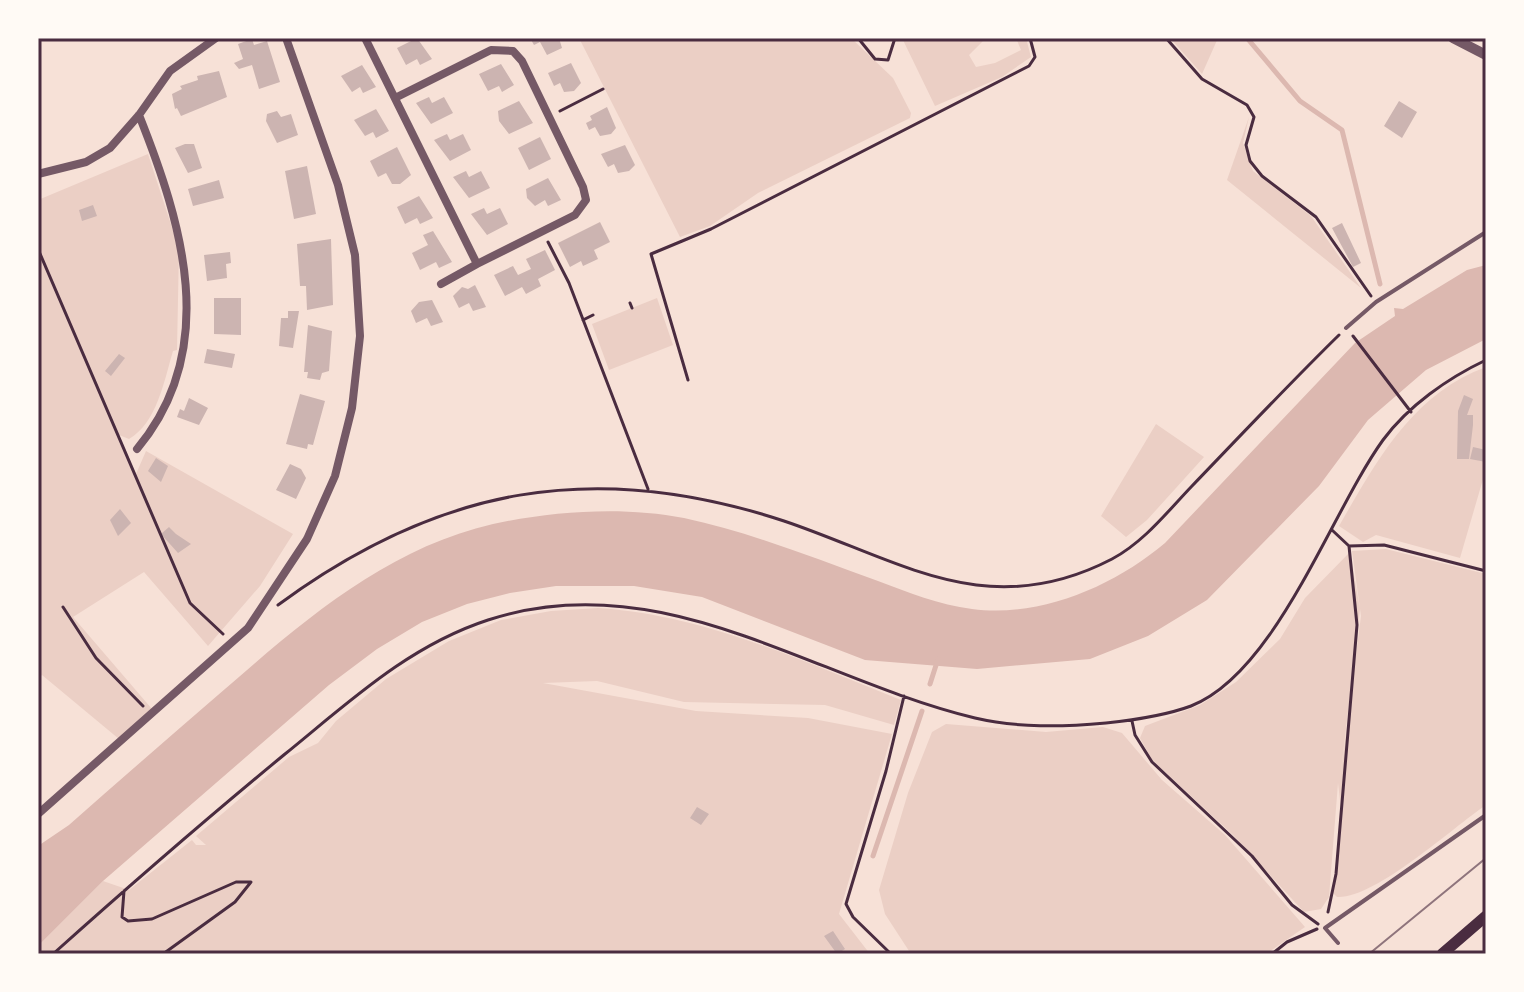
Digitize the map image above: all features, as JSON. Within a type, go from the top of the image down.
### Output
[{"type":"main road","points":[[1442,954],[1486,916]]},
{"type":"street","points":[[38,174],[86,162],[110,148],[139,115],[170,71],[216,38]]},
{"type":"street","points":[[38,814],[248,628],[307,539],[335,476],[352,408],[360,336],[355,255],[338,185],[286,38]]},
{"type":"street","points":[[365,38],[477,264]]},
{"type":"street","points":[[1453,38],[1486,55]]},
{"type":"street","points":[[395,98],[491,50],[513,51],[522,61],[583,187],[586,200],[575,215],[441,284]]},
{"type":"street","points":[[137,449],[163,410],[182,357],[188,304],[184,251],[165,180],[139,115]]},
{"type":"lane","points":[[1348,329],[1376,302],[1486,232]]},
{"type":"lane","points":[[1338,943],[1325,928],[1486,815]]},
{"type":"path","points":[[858,38],[875,59],[888,60],[895,38]]},
{"type":"path","points":[[688,380],[651,254],[711,229],[1029,66],[1035,57],[1030,38]]},
{"type":"path","points":[[1166,38],[1202,79],[1247,105],[1254,117],[1246,145],[1250,161],[1262,176],[1316,217],[1376,302]]},
{"type":"path","points":[[549,116],[603,89]]},
{"type":"path","points":[[543,231],[583,320],[648,489]]},
{"type":"path","points":[[583,320],[593,315]]},
{"type":"path","points":[[270,611],[316,577],[427,518],[488,500],[590,488],[648,489],[785,522],[925,576],[981,586],[1052,581],[1113,559],[1149,531],[1348,329],[1411,412]]},
{"type":"path","points":[[591,341],[597,338]]},
{"type":"path","points":[[53,954],[367,685],[435,643],[510,614],[590,604],[644,608],[721,626],[904,696],[979,719],[1029,726],[1132,721],[1196,705],[1222,688],[1245,665],[1283,616],[1330,529],[1385,438],[1452,379],[1486,360]]},
{"type":"path","points":[[1325,928],[1336,874],[1357,625],[1349,546],[1330,529]]},
{"type":"path","points":[[1349,546],[1384,545],[1486,571]]},
{"type":"path","points":[[63,607],[96,658],[152,715]]},
{"type":"path","points":[[891,954],[853,917],[846,904],[886,771],[904,696]]},
{"type":"path","points":[[1132,721],[1141,746],[1159,769],[1252,856],[1292,905],[1325,928]]},
{"type":"path","points":[[124,891],[122,917],[128,921],[152,919],[236,882],[251,882],[235,902],[163,954]]},
{"type":"path","points":[[1272,954],[1304,932],[1325,928]]},
{"type":"shaded area","points":[[579,38],[851,38],[893,78],[911,113],[910,118],[758,193],[710,226],[680,237]]},
{"type":"shaded area","points":[[902,38],[981,38],[983,41],[969,55],[976,67],[995,63],[1021,50],[1016,38],[1026,38],[1031,57],[1002,77],[935,106]]},
{"type":"shaded area","points":[[1170,38],[1218,38],[1202,74]]},
{"type":"shaded area","points":[[1249,117],[1243,143],[1253,171],[1311,216],[1361,288],[1227,180]]},
{"type":"shaded area","points":[[148,154],[179,249],[177,350],[173,351],[158,400],[146,423],[129,439],[119,435],[136,474],[146,451],[293,534],[260,586],[208,646],[144,572],[73,617],[152,709],[119,739],[42,675],[38,679],[38,200]]},
{"type":"shaded area","points":[[1486,265],[1486,339],[1426,370],[1368,420],[1319,486],[1207,600],[1148,636],[1090,659],[977,669],[865,660],[702,597],[634,586],[556,586],[467,604],[422,622],[377,649],[329,685],[103,881],[38,946],[38,846],[69,825],[312,616],[380,570],[416,551],[493,524],[564,513],[637,512],[684,518],[733,531],[948,604],[998,611],[1050,603],[1100,585],[1145,559],[1165,543],[1355,343],[1395,316],[1394,308],[1403,309],[1467,270]]},
{"type":"shaded area","points":[[657,298],[673,345],[609,370],[592,324]]},
{"type":"shaded area","points":[[1486,367],[1486,469],[1460,558],[1376,535],[1363,542],[1339,526],[1382,455],[1417,412],[1460,379]]},
{"type":"shaded area","points":[[1156,424],[1204,457],[1147,520],[1126,537],[1101,516]]},
{"type":"shaded area","points":[[1386,549],[1486,574],[1486,805],[1392,875],[1353,895],[1337,897],[1333,893],[1341,809],[1338,783],[1329,897],[1321,909],[1304,912],[1233,835],[1152,760],[1140,738],[1145,726],[1200,705],[1236,682],[1280,639],[1305,598],[1350,552],[1360,609],[1340,780],[1361,616],[1352,551]]},
{"type":"shaded area","points":[[598,608],[638,612],[715,630],[901,700],[894,725],[825,705],[684,702],[597,681],[543,683],[696,711],[808,718],[892,734],[839,914],[870,954],[38,954],[38,946],[103,881],[129,890],[192,840],[196,845],[206,845],[196,836],[289,757],[318,743],[336,721],[386,679],[449,641],[501,620],[551,611]]},
{"type":"shaded area","points":[[946,724],[1046,732],[1103,727],[1122,733],[1162,780],[1225,835],[1305,927],[1266,954],[911,954],[885,914],[879,890],[908,793],[932,732]]},
{"type":"building","points":[[417,38],[432,59],[420,65],[417,59],[406,65],[397,48]]},
{"type":"building","points":[[530,38],[559,38],[562,48],[547,55],[540,42],[534,45]]},
{"type":"building","points":[[252,39],[254,45],[267,41],[280,82],[259,89],[252,65],[239,69],[234,63],[243,59],[238,44]]},
{"type":"building","points":[[571,63],[581,83],[574,91],[564,92],[560,83],[554,86],[548,73]]},
{"type":"building","points":[[501,64],[514,85],[502,92],[499,86],[488,91],[479,74]]},
{"type":"building","points":[[362,65],[376,87],[363,93],[360,87],[352,92],[341,76]]},
{"type":"building","points":[[219,71],[227,97],[181,116],[175,109],[172,94],[182,89],[180,86],[198,80],[197,76]]},
{"type":"building","points":[[429,97],[432,103],[444,97],[453,113],[431,124],[416,103]]},
{"type":"building","points":[[519,101],[533,123],[509,134],[499,121],[498,111]]},
{"type":"building","points":[[1399,101],[1417,112],[1402,138],[1384,126]]},
{"type":"building","points":[[607,107],[616,128],[611,134],[600,136],[595,127],[589,130],[586,123],[592,120],[590,116]]},
{"type":"building","points":[[376,109],[389,131],[376,138],[373,132],[365,136],[354,120]]},
{"type":"building","points":[[277,111],[281,117],[291,114],[298,135],[277,143],[266,121],[267,114]]},
{"type":"building","points":[[447,134],[450,140],[463,134],[471,150],[450,161],[434,140]]},
{"type":"building","points":[[540,137],[551,159],[529,170],[518,148]]},
{"type":"building","points":[[194,144],[202,168],[188,173],[175,148]]},
{"type":"building","points":[[625,145],[635,165],[629,171],[618,173],[614,164],[608,167],[601,154]]},
{"type":"building","points":[[397,147],[411,175],[400,184],[392,184],[386,173],[378,177],[370,161]]},
{"type":"building","points":[[307,166],[316,214],[294,219],[285,171]]},
{"type":"building","points":[[466,171],[469,177],[481,171],[490,188],[469,198],[453,177]]},
{"type":"building","points":[[548,178],[561,200],[548,206],[545,200],[535,206],[527,198],[526,189]]},
{"type":"building","points":[[219,180],[224,198],[193,206],[188,189]]},
{"type":"building","points":[[419,196],[433,218],[420,224],[417,218],[405,224],[397,207]]},
{"type":"building","points":[[93,205],[97,216],[82,221],[79,210]]},
{"type":"building","points":[[484,208],[487,214],[500,208],[508,224],[487,235],[471,214]]},
{"type":"building","points":[[600,222],[610,242],[594,250],[598,259],[583,266],[581,261],[570,267],[558,243]]},
{"type":"building","points":[[1342,223],[1361,263],[1353,267],[1332,228]]},
{"type":"building","points":[[433,231],[452,262],[439,268],[436,262],[420,270],[412,253],[428,245],[423,235]]},
{"type":"building","points":[[331,239],[333,305],[307,310],[306,286],[300,286],[297,244]]},
{"type":"building","points":[[545,250],[555,270],[538,279],[541,286],[526,294],[522,287],[505,296],[494,275],[513,266],[518,275],[531,269],[526,259]]},
{"type":"building","points":[[230,252],[231,263],[226,264],[227,278],[207,281],[204,255]]},
{"type":"building","points":[[475,285],[486,307],[473,311],[469,303],[459,308],[453,296],[462,287],[468,289]]},
{"type":"building","points":[[214,298],[241,298],[241,335],[214,334]]},
{"type":"building","points":[[432,300],[443,322],[431,326],[427,318],[416,323],[411,311],[419,302]]},
{"type":"building","points":[[288,311],[299,311],[293,348],[279,346],[281,318],[288,318]]},
{"type":"building","points":[[308,325],[332,331],[329,371],[322,373],[320,380],[307,378],[308,372],[304,372]]},
{"type":"building","points":[[207,349],[235,354],[232,368],[204,363]]},
{"type":"building","points":[[119,354],[125,358],[111,376],[105,371]]},
{"type":"building","points":[[300,394],[325,401],[313,445],[308,444],[307,449],[286,444]]},
{"type":"building","points":[[1464,395],[1473,399],[1467,415],[1473,415],[1473,425],[1469,459],[1457,459],[1458,411]]},
{"type":"building","points":[[189,398],[208,408],[199,425],[177,417],[180,409],[184,411]]},
{"type":"building","points":[[1473,447],[1486,450],[1486,462],[1470,459]]},
{"type":"building","points":[[156,458],[168,466],[161,482],[148,471]]},
{"type":"building","points":[[290,464],[301,469],[306,478],[296,499],[276,490]]},
{"type":"building","points":[[120,509],[131,523],[118,536],[110,520]]},
{"type":"building","points":[[169,527],[191,544],[178,553],[161,534]]},
{"type":"building","points":[[697,807],[709,814],[701,825],[690,818]]},
{"type":"building","points":[[833,931],[845,949],[837,954],[824,936]]},
{"type":"waterway","points":[[1247,38],[1300,101],[1342,130],[1380,284]]},
{"type":"waterway","points":[[930,684],[938,659]]},
{"type":"waterway","points":[[873,856],[922,711]]},
{"type":"tram line","points":[[1369,954],[1486,858]]}]
